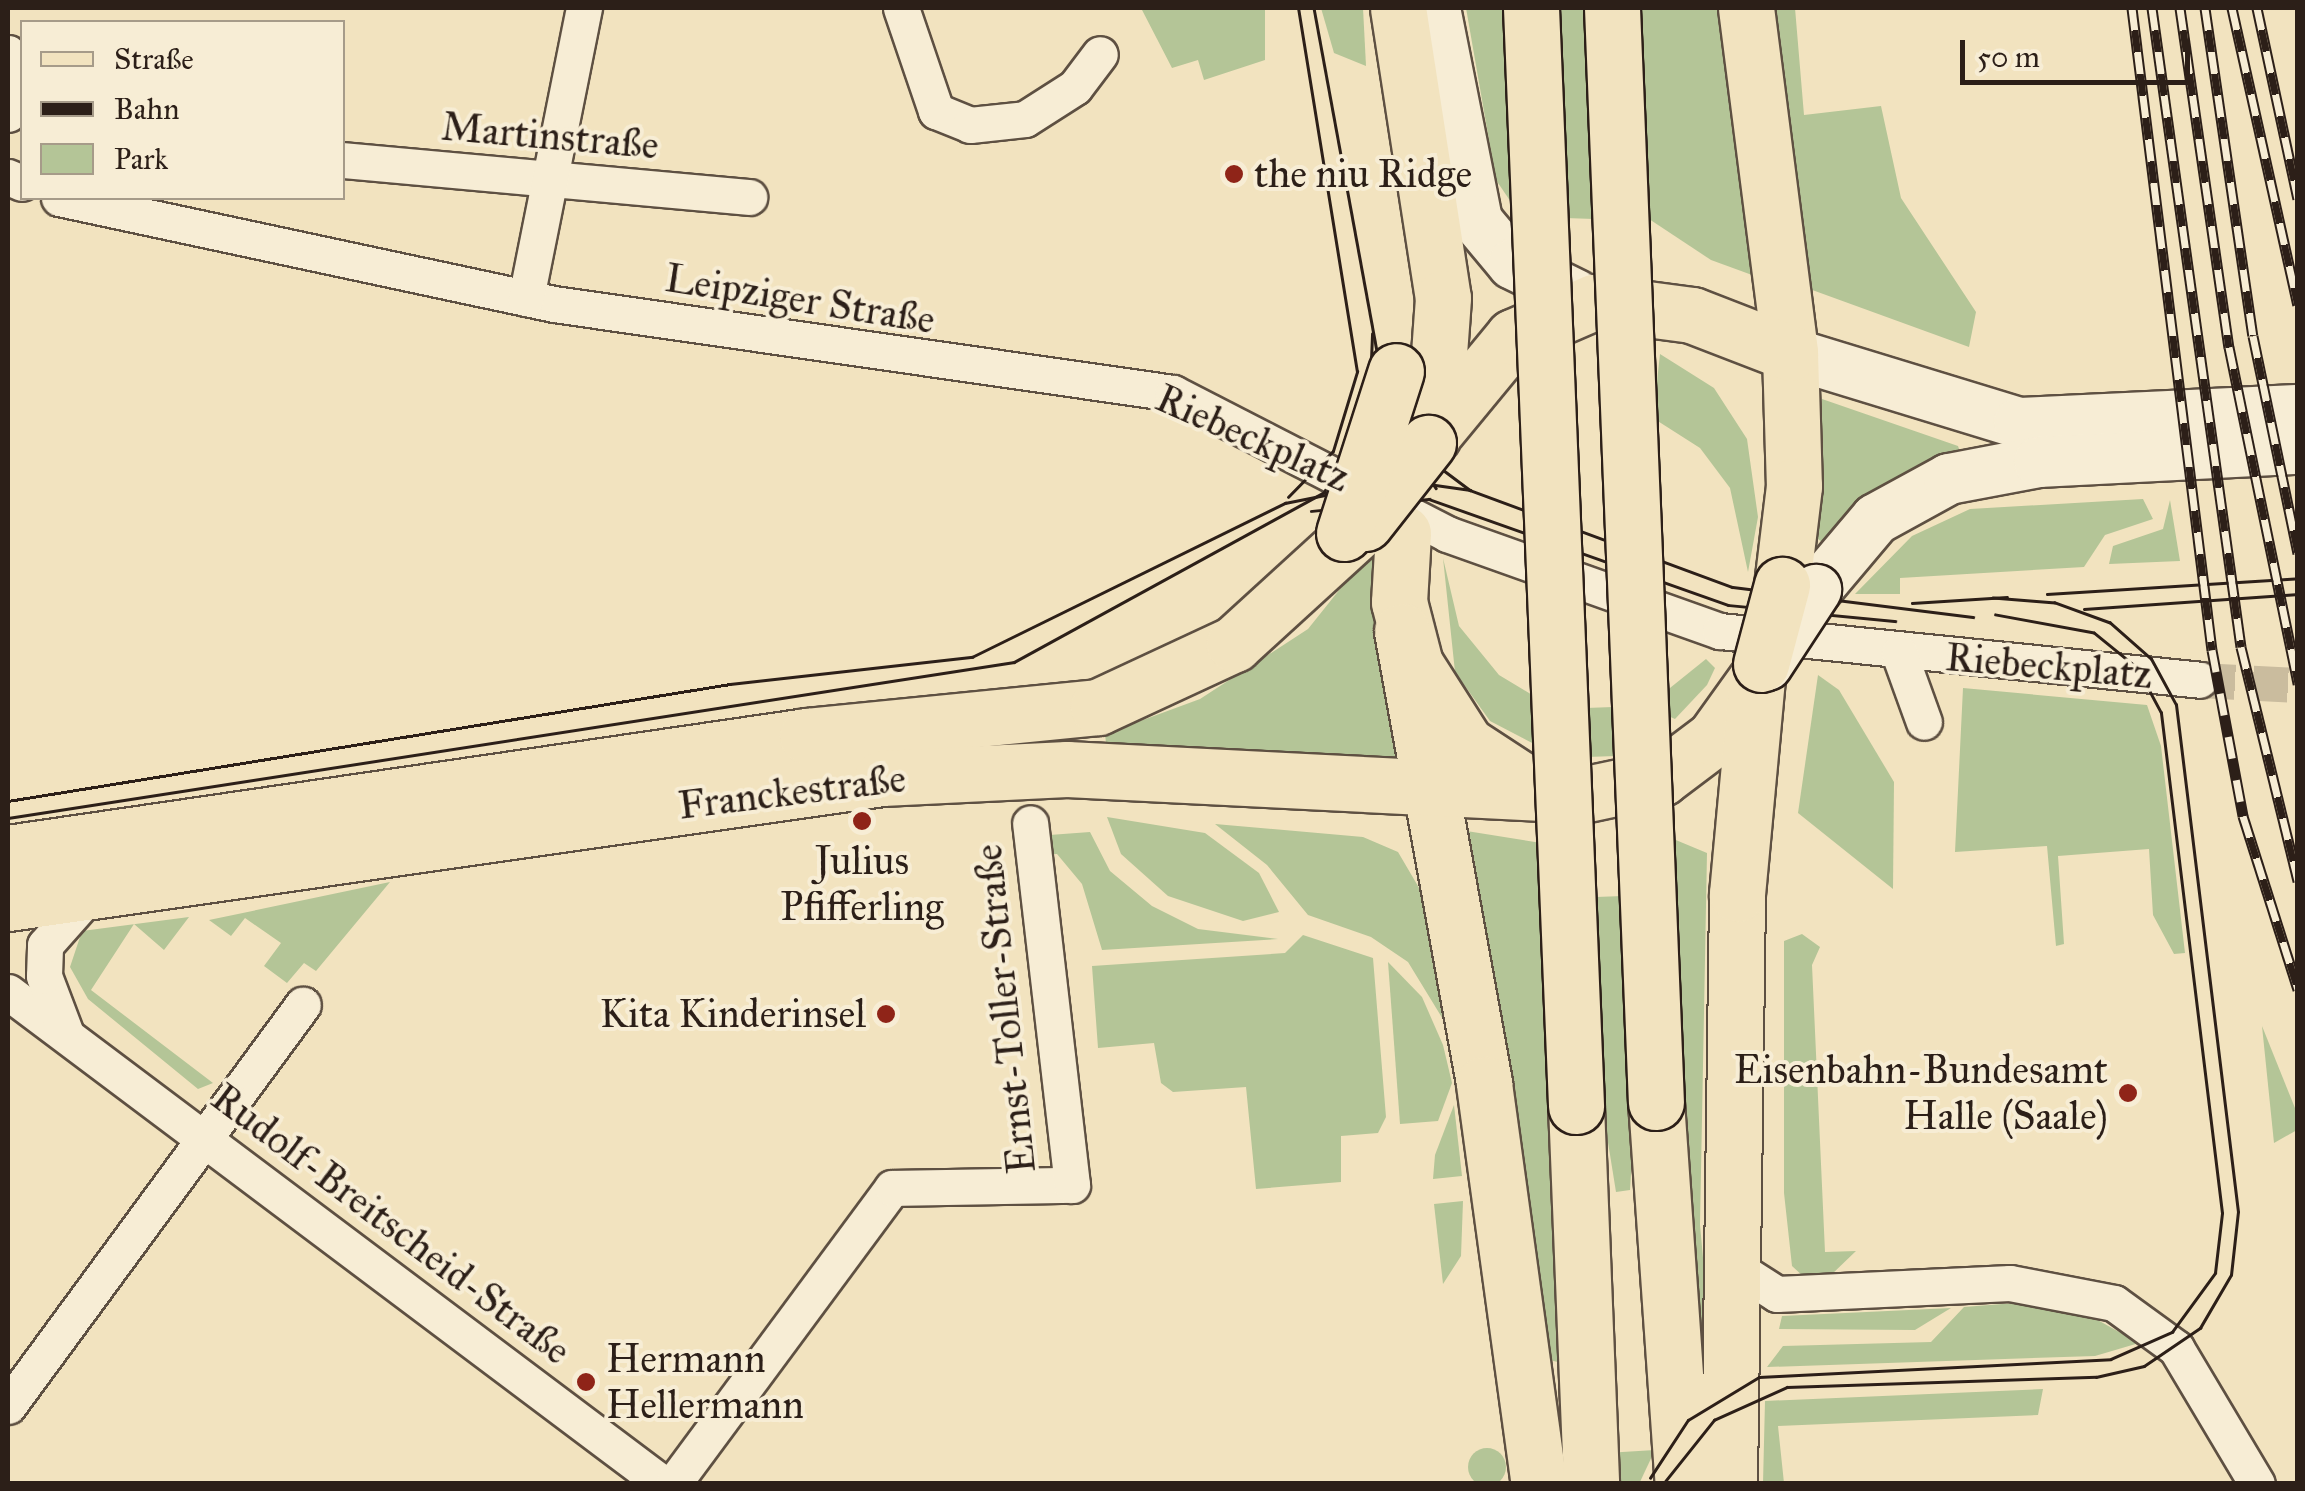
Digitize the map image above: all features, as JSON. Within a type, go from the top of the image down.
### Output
[{"type":"main road","points":[[1398,8],[1432,204],[1444,332],[1430,442]]},
{"type":"main road","points":[[1435,8],[1477,221],[1514,264],[1594,302],[1692,315],[1790,353],[2019,423],[2298,410]]},
{"type":"main road","points":[[1531,8],[1592,1484]]},
{"type":"main road","points":[[1612,8],[1656,1102],[1683,1484]]},
{"type":"main road","points":[[1746,8],[1790,353],[1799,587]]},
{"type":"main road","points":[[1432,204],[1358,540],[1429,693],[1466,744],[1524,782],[1582,795],[1638,786],[1687,762],[1762,669],[1799,587],[1876,519],[1948,479],[2038,462],[2298,449]]},
{"type":"main road","points":[[1430,442],[1465,384],[1514,337],[1594,302]]},
{"type":"main road","name":"Franckestraße","points":[[8,853],[807,736],[1098,708],[1234,644],[1358,540],[1430,442]]},
{"type":"main road","points":[[1402,630],[1426,790],[1484,1084],[1539,1484]]},
{"type":"main road","points":[[1728,1484],[1737,894],[1762,669]]},
{"type":"main road","name":"Franckestraße","points":[[8,903],[882,778],[1067,770],[1582,795]]},
{"type":"street","points":[[543,310],[550,179],[584,8]]},
{"type":"street","points":[[900,8],[936,110],[970,125],[1026,119],[1075,88],[1100,54]]},
{"type":"street","points":[[8,114],[20,85]]},
{"type":"street","name":"Martinstraße","points":[[345,160],[749,197]]},
{"type":"street","name":"Leipziger Straße","points":[[63,209],[190,248],[543,310],[960,368],[1034,369]]},
{"type":"street","name":"Riebeckplatz","points":[[1034,369],[1173,392],[1448,534],[1720,631],[2200,680]]},
{"type":"street","name":"Riebeckplatz","points":[[1899,652],[1924,722]]},
{"type":"street","name":"Ernst-Toller-Straße","points":[[673,1484],[892,1188],[1072,1185],[1030,823]]},
{"type":"street","points":[[66,1034],[44,976],[44,945],[64,914],[101,888]]},
{"type":"street","name":"Rudolf-Breitscheid-Straße","points":[[8,992],[206,1136],[663,1484]]},
{"type":"street","points":[[8,1406],[303,1005]]},
{"type":"street","points":[[1734,1266],[1777,1294],[2010,1283],[2084,1291],[2140,1317],[2193,1372],[2256,1484]]},
{"type":"green space","points":[[1141,8],[1265,8],[1265,60],[1204,80],[1198,60],[1172,68]]},
{"type":"green space","points":[[1321,8],[1363,8],[1366,66],[1334,53]]},
{"type":"green space","points":[[1466,8],[1508,8],[1515,208],[1496,180]]},
{"type":"green space","points":[[1556,8],[1587,8],[1594,219],[1565,218]]},
{"type":"green space","points":[[1637,8],[1730,8],[1763,279],[1711,260],[1646,217]]},
{"type":"green space","points":[[1770,8],[1795,8],[1804,115],[1881,106],[1901,198],[1976,312],[1969,347],[1804,287]]},
{"type":"green space","points":[[1660,354],[1714,388],[1747,439],[1758,517],[1748,572],[1730,488],[1700,448],[1653,418]]},
{"type":"green space","points":[[1822,399],[1958,446],[1961,455],[1910,471],[1825,544],[1815,537]]},
{"type":"green space","points":[[2143,499],[2153,519],[2105,535],[2084,567],[1900,578],[1900,594],[1855,594],[1912,536],[1970,509]]},
{"type":"green space","points":[[2170,500],[2180,561],[2109,564],[2113,546],[2163,529]]},
{"type":"green space","points":[[1384,534],[1403,757],[1106,743],[1105,734],[1200,699],[1308,629]]},
{"type":"green space","points":[[1443,558],[1459,626],[1499,675],[1534,696],[1536,745],[1490,721],[1455,672]]},
{"type":"green space","points":[[1706,659],[1715,668],[1707,685],[1675,719],[1666,715],[1665,692]]},
{"type":"green space","points":[[1818,675],[1839,690],[1894,782],[1893,889],[1798,813]]},
{"type":"green space","points":[[1963,688],[2147,705],[2161,746],[2185,953],[2174,954],[2153,915],[2149,849],[2058,856],[2064,944],[2056,946],[2047,846],[1955,852]]},
{"type":"green space","points":[[1613,707],[1616,756],[1587,757],[1586,708]]},
{"type":"green space","points":[[1107,817],[1205,833],[1259,873],[1279,912],[1243,921],[1168,896],[1121,854]]},
{"type":"green space","points":[[1215,824],[1363,837],[1398,852],[1425,898],[1452,1034],[1408,962],[1371,937],[1308,915],[1267,865]]},
{"type":"green space","points":[[1454,829],[1541,843],[1569,1365],[1546,1359]]},
{"type":"green space","points":[[1090,832],[1110,871],[1152,906],[1198,929],[1278,939],[1102,950],[1082,884],[1057,854],[1039,855],[1036,836]]},
{"type":"green space","points":[[1671,838],[1707,853],[1700,1225],[1715,1388],[1685,1413]]},
{"type":"green space","points":[[390,882],[316,971],[304,963],[287,983],[264,966],[281,943],[245,918],[231,936],[209,920]]},
{"type":"green space","points":[[1623,896],[1632,1158],[1630,1190],[1616,1192],[1602,1105],[1596,897]]},
{"type":"green space","points":[[189,917],[164,950],[134,924]]},
{"type":"green space","points":[[134,924],[91,990],[213,1083],[198,1089],[88,999],[70,967],[82,931]]},
{"type":"green space","points":[[1802,934],[1820,947],[1812,965],[1825,1252],[1856,1251],[1830,1276],[1804,1277],[1792,1266],[1784,1193],[1784,941]]},
{"type":"green space","points":[[1303,935],[1373,958],[1386,1117],[1378,1133],[1341,1136],[1341,1182],[1256,1189],[1246,1087],[1173,1092],[1161,1083],[1154,1043],[1098,1048],[1092,966],[1285,953]]},
{"type":"green space","points":[[1388,962],[1422,997],[1443,1045],[1452,1083],[1438,1121],[1400,1124]]},
{"type":"green space","points":[[2262,1026],[2297,1113],[2297,1130],[2274,1143]]},
{"type":"green space","points":[[1454,1105],[1462,1176],[1433,1179],[1435,1155]]},
{"type":"green space","points":[[1463,1201],[1461,1256],[1443,1284],[1434,1204]]},
{"type":"green space","points":[[2028,1302],[2085,1313],[2139,1343],[2095,1356],[1767,1367],[1783,1346],[1931,1342],[1964,1307]]},
{"type":"green space","points":[[1951,1308],[1915,1330],[1779,1329],[1782,1316]]},
{"type":"green space","points":[[2043,1389],[2038,1415],[1778,1426],[1784,1483],[1763,1483],[1765,1401]]},
{"type":"green space","points":[[1487,1448],[1500,1454],[1506,1467],[1500,1480],[1487,1486],[1474,1480],[1468,1467],[1474,1454]]},
{"type":"green space","points":[[1655,1450],[1639,1484],[1608,1483],[1606,1453]]},
{"type":"tunnel","points":[[2200,680],[2298,685]]},
{"type":"tram line","points":[[1288,497],[1333,451],[1357,372],[1298,8]]},
{"type":"tram line","points":[[1314,8],[1379,362],[1434,463],[1470,490],[1732,587],[1973,617]]},
{"type":"tram line","points":[[8,818],[1014,662],[1324,492],[1369,410],[1372,334]]},
{"type":"tram line","points":[[1376,397],[1436,488]]},
{"type":"tram line","points":[[8,801],[730,684],[972,657],[1285,503],[1400,480],[1470,490]]},
{"type":"tram line","points":[[1311,511],[1429,499],[1728,605],[1895,621]]},
{"type":"tram line","points":[[2047,594],[2298,578]]},
{"type":"tram line","points":[[2084,609],[2298,594]]},
{"type":"tram line","points":[[1912,603],[2007,597]]},
{"type":"tram line","points":[[1663,1484],[1714,1420],[1787,1387],[2096,1377],[2144,1366],[2200,1328],[2231,1275],[2238,1212],[2176,705],[2151,659],[2110,623],[2055,603],[1993,598]]},
{"type":"tram line","points":[[1650,1478],[1688,1420],[1759,1377],[2111,1359],[2172,1332],[2215,1273],[2222,1213],[2161,713],[2137,668],[2094,633],[1996,615]]},
{"type":"railway","points":[[2132,8],[2212,650],[2243,816],[2298,989]]},
{"type":"railway","points":[[2152,8],[2241,647],[2298,881]]},
{"type":"railway","points":[[2180,8],[2229,347],[2298,684]]},
{"type":"railway","points":[[2205,8],[2253,336],[2298,553]]},
{"type":"railway","points":[[2232,8],[2298,305]]},
{"type":"railway","points":[[2257,8],[2298,199]]},
{"type":"place","name":"the niu Ridge","points":[[1234,174]]},
{"type":"place","name":"Julius Pfifferling","points":[[862,821]]},
{"type":"place","name":"Kita Kinderinsel","points":[[886,1014]]},
{"type":"place","name":"Eisenbahn-Bundesamt Halle (Saale)","points":[[2128,1093]]},
{"type":"place","name":"Hermann Hellermann","points":[[586,1382]]}]
